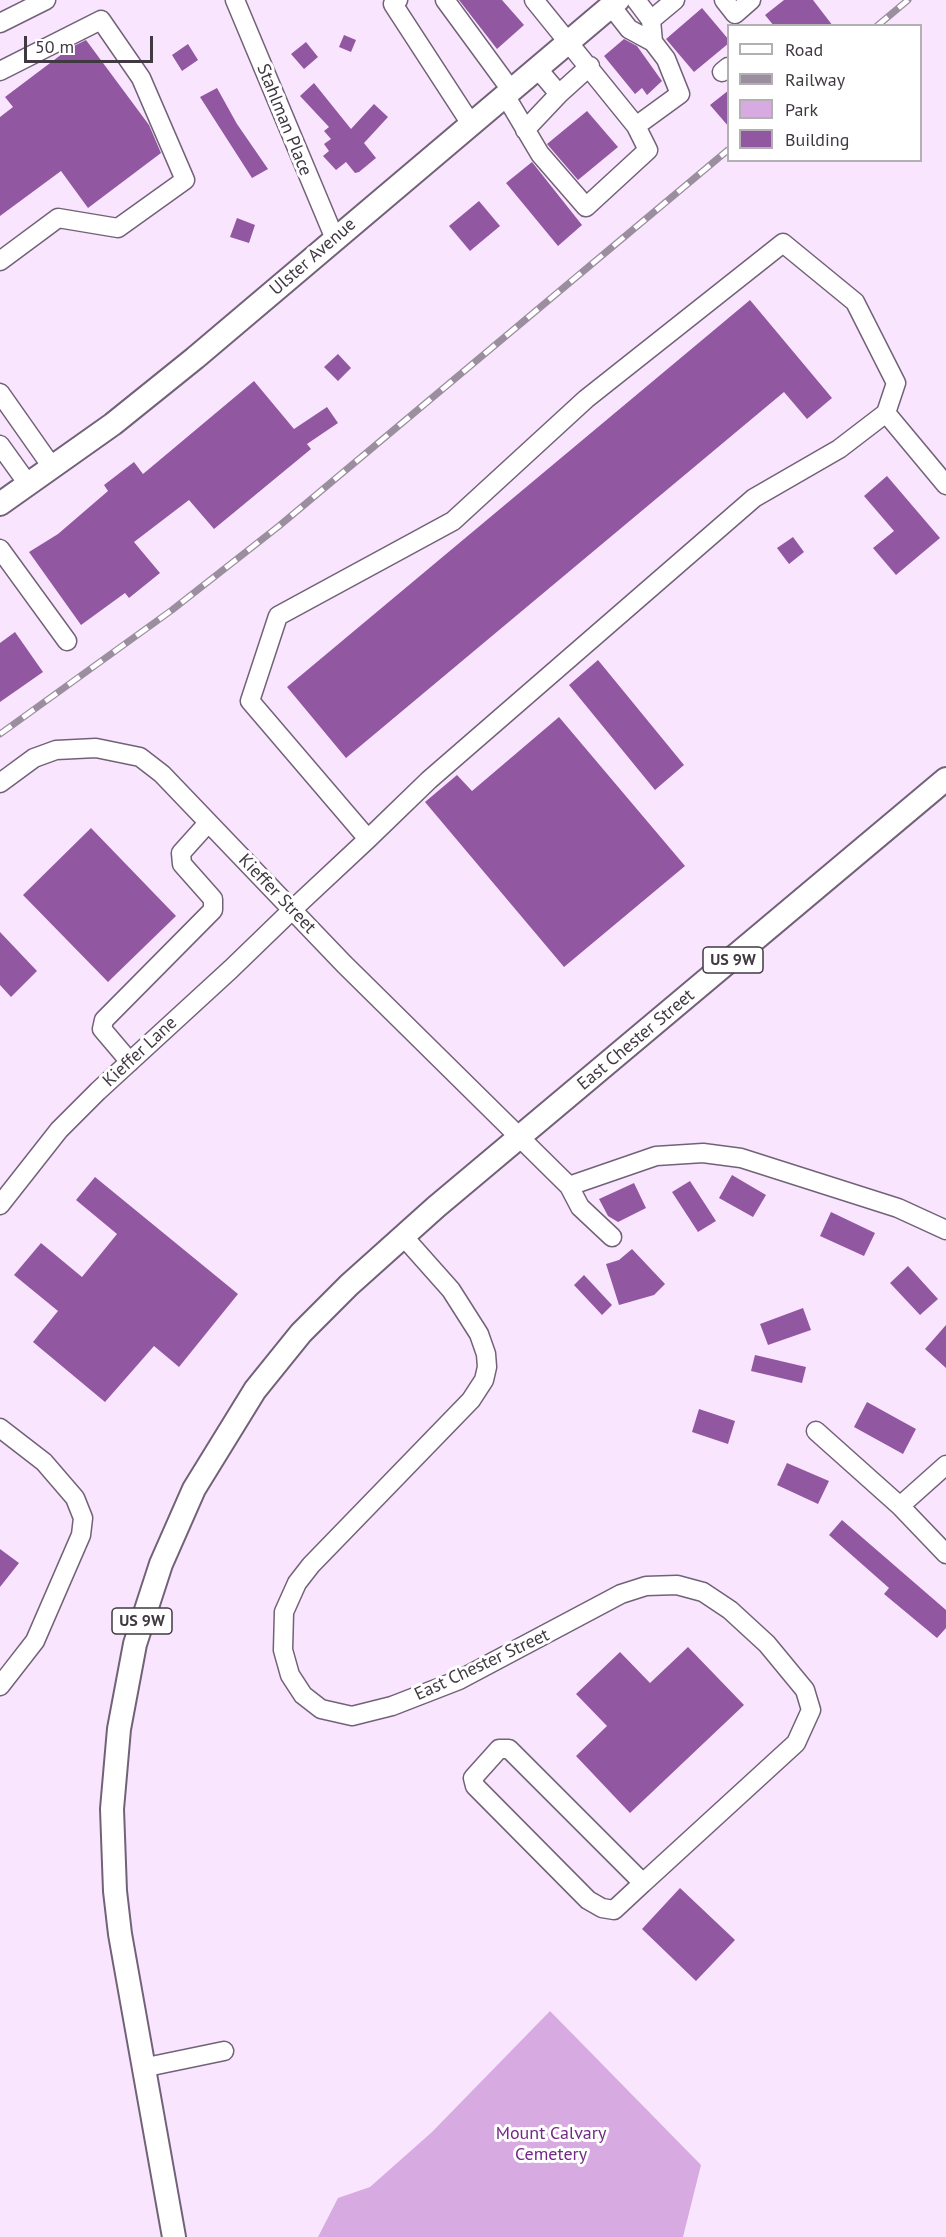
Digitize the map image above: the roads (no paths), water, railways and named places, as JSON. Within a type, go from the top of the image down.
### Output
[{"type":"main road","name":"Ulster Avenue","points":[[0,504],[113,424],[195,358],[614,3]]},
{"type":"main road","name":"East Chester Street","points":[[519,1139],[946,779]]},
{"type":"main road","name":"US 9W","points":[[174,2237],[142,2068],[115,1891],[112,1809],[124,1698],[146,1606],[176,1526],[194,1489],[255,1390],[324,1309],[403,1236],[519,1139]]},
{"type":"street","points":[[0,23],[46,0]]},
{"type":"street","name":"Stahlman Place","points":[[235,0],[335,239]]},
{"type":"street","points":[[445,0],[508,92],[525,130],[540,154],[586,207],[648,150],[636,126],[570,41],[534,0]]},
{"type":"street","points":[[636,0],[651,20],[653,42]]},
{"type":"street","points":[[651,20],[675,0]]},
{"type":"street","points":[[734,13],[751,0]]},
{"type":"street","points":[[393,1],[471,123]]},
{"type":"street","points":[[614,3],[629,29],[653,42],[666,59],[680,94],[636,126]]},
{"type":"street","points":[[0,71],[100,20],[141,78],[185,180],[118,228],[58,218],[0,261]]},
{"type":"street","points":[[525,130],[590,66]]},
{"type":"street","points":[[537,68],[559,94]]},
{"type":"street","points":[[368,839],[250,701],[278,616],[453,521],[586,399],[783,243],[855,302],[896,383],[886,413],[946,485]]},
{"type":"street","points":[[0,393],[52,467]]},
{"type":"street","name":"Kieffer Lane","points":[[0,1205],[59,1130],[429,780],[754,498],[839,449],[886,413]]},
{"type":"street","points":[[0,445],[28,484]]},
{"type":"street","points":[[0,549],[67,641]]},
{"type":"street","name":"Kieffer Street","points":[[0,783],[34,758],[56,750],[96,748],[140,757],[162,774],[292,910],[519,1139],[569,1186],[580,1207],[612,1237]]},
{"type":"street","points":[[130,1062],[102,1029],[104,1020],[213,910],[213,898],[182,864],[181,853],[208,823]]},
{"type":"street","points":[[569,1186],[656,1156],[703,1153],[741,1158],[764,1165],[898,1208],[946,1230]]},
{"type":"street","name":"East Chester Street","points":[[403,1236],[451,1290],[479,1334],[487,1366],[484,1380],[471,1400],[311,1565],[297,1583],[284,1612],[283,1650],[290,1675],[303,1695],[321,1709],[351,1716],[392,1706],[459,1680],[503,1659],[621,1594],[646,1586],[677,1586],[703,1592],[730,1610],[767,1644],[805,1690],[811,1710],[796,1743],[643,1883]]},
{"type":"street","points":[[0,1428],[44,1462],[75,1498],[83,1518],[81,1535],[35,1641],[0,1686]]},
{"type":"street","points":[[816,1431],[900,1506],[946,1554]]},
{"type":"street","points":[[900,1506],[946,1465]]},
{"type":"street","points":[[499,1749],[508,1749],[643,1883],[614,1910],[595,1904],[475,1786],[473,1778],[499,1749]]},
{"type":"street","points":[[142,2068],[224,2051]]},
{"type":"railway","points":[[879,24],[908,0]]},
{"type":"railway","points":[[0,734],[172,610],[279,526],[727,151]]},
{"type":"park label","name":"Mount Calvary Cemetery","points":[[551,2144]]}]
